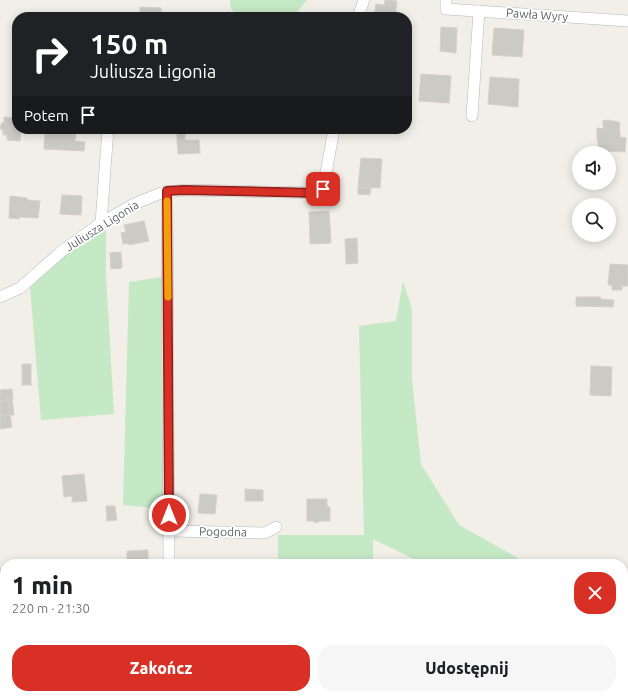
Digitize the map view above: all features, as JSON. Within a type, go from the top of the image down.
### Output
[{"type":"street","points":[[360,12],[364,0]]},
{"type":"street","name":"Pawła Wyry","points":[[446,4],[480,11],[628,21]]},
{"type":"street","points":[[472,116],[480,11]]},
{"type":"street","points":[[101,223],[108,134]]},
{"type":"street","name":"Juliusza Ligonia","points":[[0,297],[20,288],[62,251],[101,223],[134,204],[167,191],[184,190],[318,193],[323,189],[333,134]]},
{"type":"street","points":[[167,191],[169,559]]},
{"type":"street","name":"Pogodna","points":[[169,531],[265,533],[276,527]]},
{"type":"green space","points":[[230,0],[307,0],[297,12],[234,12],[231,9]]},
{"type":"green space","points":[[106,230],[106,275],[114,414],[41,420],[30,287],[62,256]]},
{"type":"green space","points":[[163,277],[163,509],[123,505],[129,282]]},
{"type":"green space","points":[[403,281],[412,309],[412,380],[421,464],[459,525],[518,559],[414,559],[373,539],[373,559],[278,559],[278,535],[364,535],[359,326],[396,321]]},
{"type":"building","points":[[385,0],[397,1],[396,12],[375,12],[376,4],[384,5]]},
{"type":"building","points":[[140,7],[161,8],[161,12],[140,12]]},
{"type":"building","points":[[441,27],[457,28],[456,53],[440,51]]},
{"type":"building","points":[[494,28],[524,30],[522,57],[492,55]]},
{"type":"building","points":[[421,74],[451,76],[449,103],[419,101]]},
{"type":"building","points":[[490,77],[519,79],[518,107],[488,104]]},
{"type":"building","points":[[4,117],[12,118],[12,134],[21,134],[20,141],[7,140],[7,135],[3,135],[3,131],[0,128],[1,124],[4,122]]},
{"type":"building","points":[[603,120],[619,122],[620,137],[626,138],[625,152],[616,152],[616,146],[598,146],[597,128],[603,129]]},
{"type":"building","points":[[45,134],[76,134],[75,141],[85,142],[84,151],[44,149]]},
{"type":"building","points":[[177,134],[185,134],[185,140],[177,140]]},
{"type":"building","points":[[177,140],[199,140],[200,153],[178,154]]},
{"type":"building","points":[[361,158],[382,159],[380,188],[358,187]]},
{"type":"building","points":[[358,187],[371,188],[370,195],[358,194]]},
{"type":"building","points":[[62,195],[82,196],[81,215],[60,214]]},
{"type":"building","points":[[10,196],[40,201],[38,218],[9,218]]},
{"type":"building","points":[[329,211],[331,243],[310,244],[309,212]]},
{"type":"building","points":[[144,221],[149,241],[129,245],[128,243],[123,244],[121,233],[126,232],[124,225]]},
{"type":"building","points":[[357,238],[358,263],[346,264],[345,239]]},
{"type":"building","points":[[121,252],[122,268],[111,269],[110,253]]},
{"type":"building","points":[[610,264],[628,265],[628,286],[622,286],[622,290],[612,290],[612,285],[608,285]]},
{"type":"building","points":[[576,297],[601,297],[600,299],[614,300],[613,307],[576,306]]},
{"type":"building","points":[[22,364],[31,364],[31,385],[22,385]]},
{"type":"building","points":[[591,366],[612,367],[611,396],[590,395]]},
{"type":"building","points":[[12,389],[13,399],[0,401],[0,390]]},
{"type":"building","points":[[12,399],[14,415],[10,415],[8,400]]},
{"type":"building","points":[[8,400],[10,415],[0,416],[0,401]]},
{"type":"building","points":[[10,415],[12,427],[0,429],[0,416]]},
{"type":"building","points":[[84,474],[87,501],[72,502],[72,496],[64,497],[62,476]]},
{"type":"building","points":[[245,489],[263,490],[263,501],[245,501]]},
{"type":"building","points":[[200,494],[217,495],[215,514],[198,513]]},
{"type":"building","points":[[307,499],[327,499],[327,507],[330,507],[330,521],[315,523],[313,521],[307,521]]},
{"type":"building","points":[[106,506],[115,506],[117,520],[107,521]]},
{"type":"building","points":[[148,550],[148,559],[127,559],[127,551]]},
{"type":"slow traffic","points":[[167,201],[168,297]]},
{"type":"route","points":[[169,515],[167,191],[184,190],[318,193],[323,189]]}]
